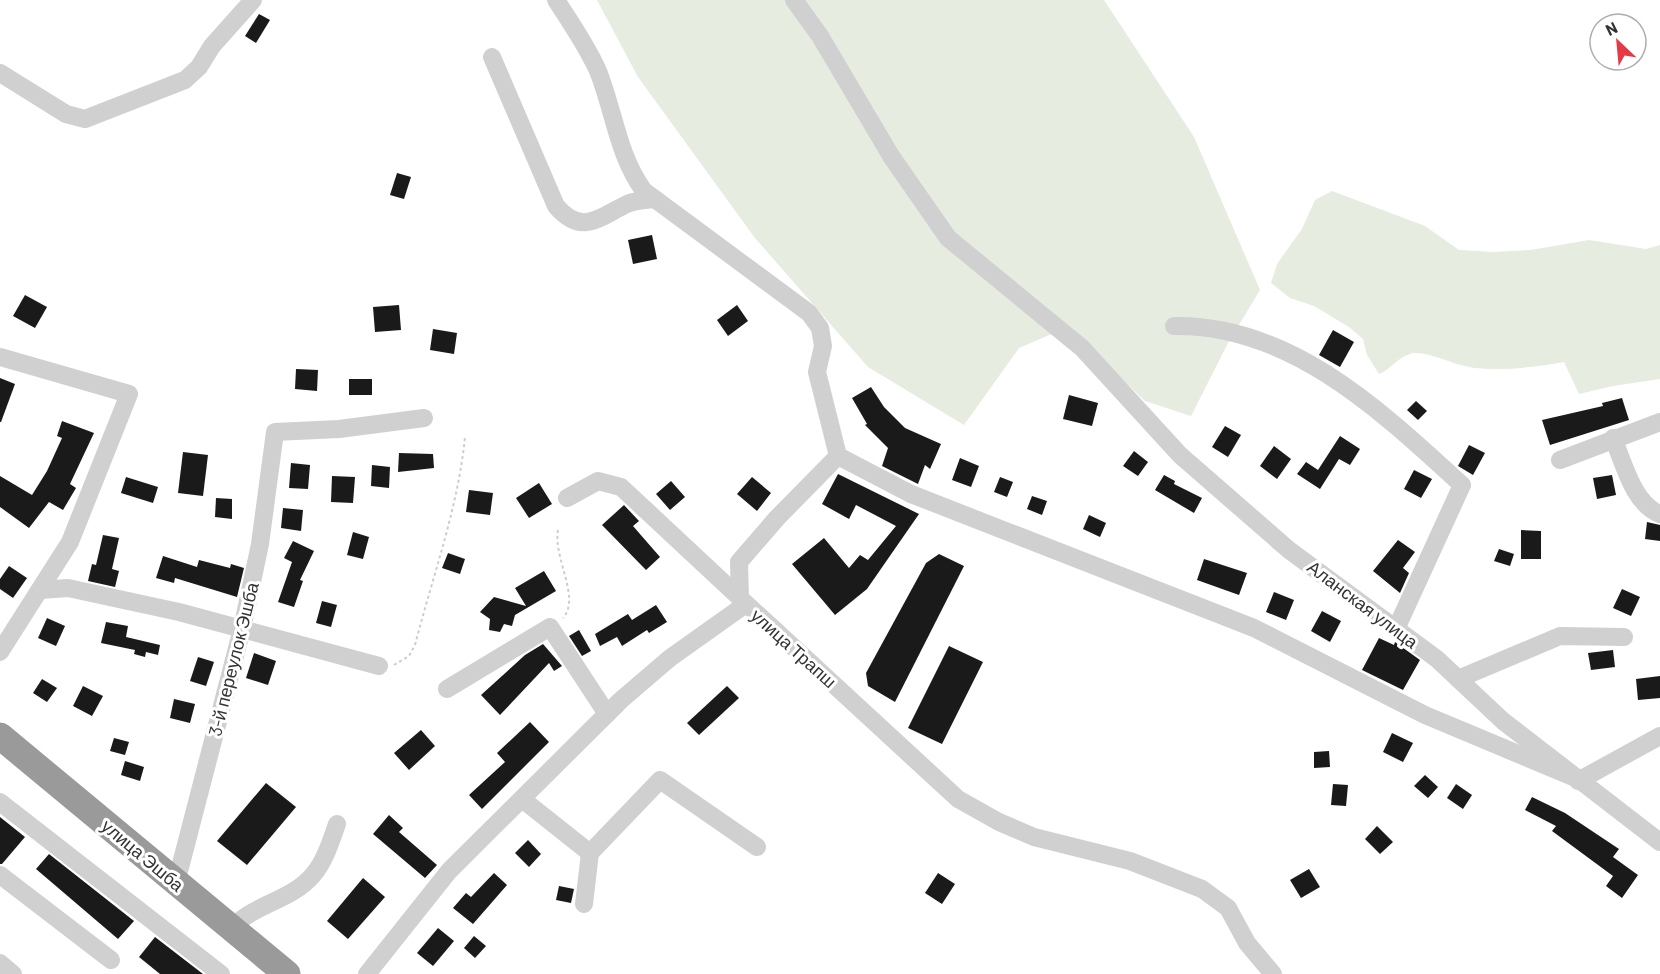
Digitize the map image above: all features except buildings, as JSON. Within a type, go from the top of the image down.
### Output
[{"type":"highway","name":"улица Эшба","points":[[0,736],[287,974]]},
{"type":"street","points":[[0,74],[66,114],[85,119],[185,80],[199,67],[212,46],[254,0]]},
{"type":"street","points":[[556,0],[582,40],[598,71],[630,173],[644,191],[809,313],[820,328],[823,346],[817,372],[838,456],[911,494],[1254,628],[1425,715],[1575,779],[1660,736]]},
{"type":"street","name":"Аланская улица","points":[[794,0],[820,36],[891,156],[948,237],[1082,348],[1180,455],[1289,550],[1437,659],[1503,721],[1575,779],[1660,842]]},
{"type":"street","points":[[492,57],[556,206],[565,217],[580,222],[593,222],[628,203],[655,200]]},
{"type":"street","points":[[1174,326],[1203,326],[1260,339],[1315,366],[1394,422],[1462,484],[1396,629]]},
{"type":"street","points":[[0,357],[129,394],[70,542],[0,652]]},
{"type":"street","name":"3-й переулок Эшба","points":[[176,883],[242,629],[260,544],[275,432],[339,429],[424,418]]},
{"type":"street","points":[[1560,460],[1660,422]]},
{"type":"street","points":[[1613,438],[1638,496],[1650,511],[1660,514]]},
{"type":"street","points":[[743,601],[739,562],[777,518],[838,456]]},
{"type":"street","points":[[567,498],[598,481],[621,488],[743,601]]},
{"type":"street","points":[[40,591],[68,588],[179,612],[379,666]]},
{"type":"street","name":"улица Трапш","points":[[367,974],[449,871],[607,714],[670,657],[743,601],[958,799],[999,822],[1034,837],[1130,861],[1202,889],[1228,908],[1247,943],[1273,974]]},
{"type":"street","points":[[447,689],[550,627],[607,714]]},
{"type":"street","points":[[1458,679],[1560,636],[1624,638]]},
{"type":"street","points":[[584,904],[590,853],[660,780],[757,847]]},
{"type":"street","points":[[522,799],[590,853]]},
{"type":"street","points":[[0,802],[221,974]]},
{"type":"street","points":[[231,928],[240,919],[296,889],[313,875],[323,859],[337,824]]},
{"type":"street","points":[[0,875],[111,960]]},
{"type":"street","points":[[0,963],[13,974]]},
{"type":"path","points":[[379,666],[400,664],[416,645],[462,473],[465,437]]},
{"type":"path","points":[[550,627],[570,610],[567,586],[557,553],[558,530]]},
{"type":"shaded area","points":[[597,0],[1104,0],[1194,137],[1260,290],[1228,343],[1191,416],[1145,401],[1068,327],[1019,348],[964,425],[868,367],[755,238],[638,77]]},
{"type":"shaded area","points":[[1332,191],[1425,226],[1459,250],[1493,252],[1531,250],[1589,240],[1646,249],[1660,245],[1660,379],[1579,394],[1564,362],[1520,368],[1486,369],[1468,367],[1415,353],[1405,356],[1379,374],[1367,355],[1363,339],[1349,327],[1314,306],[1290,298],[1271,283],[1277,264],[1302,229],[1315,200]]}]
